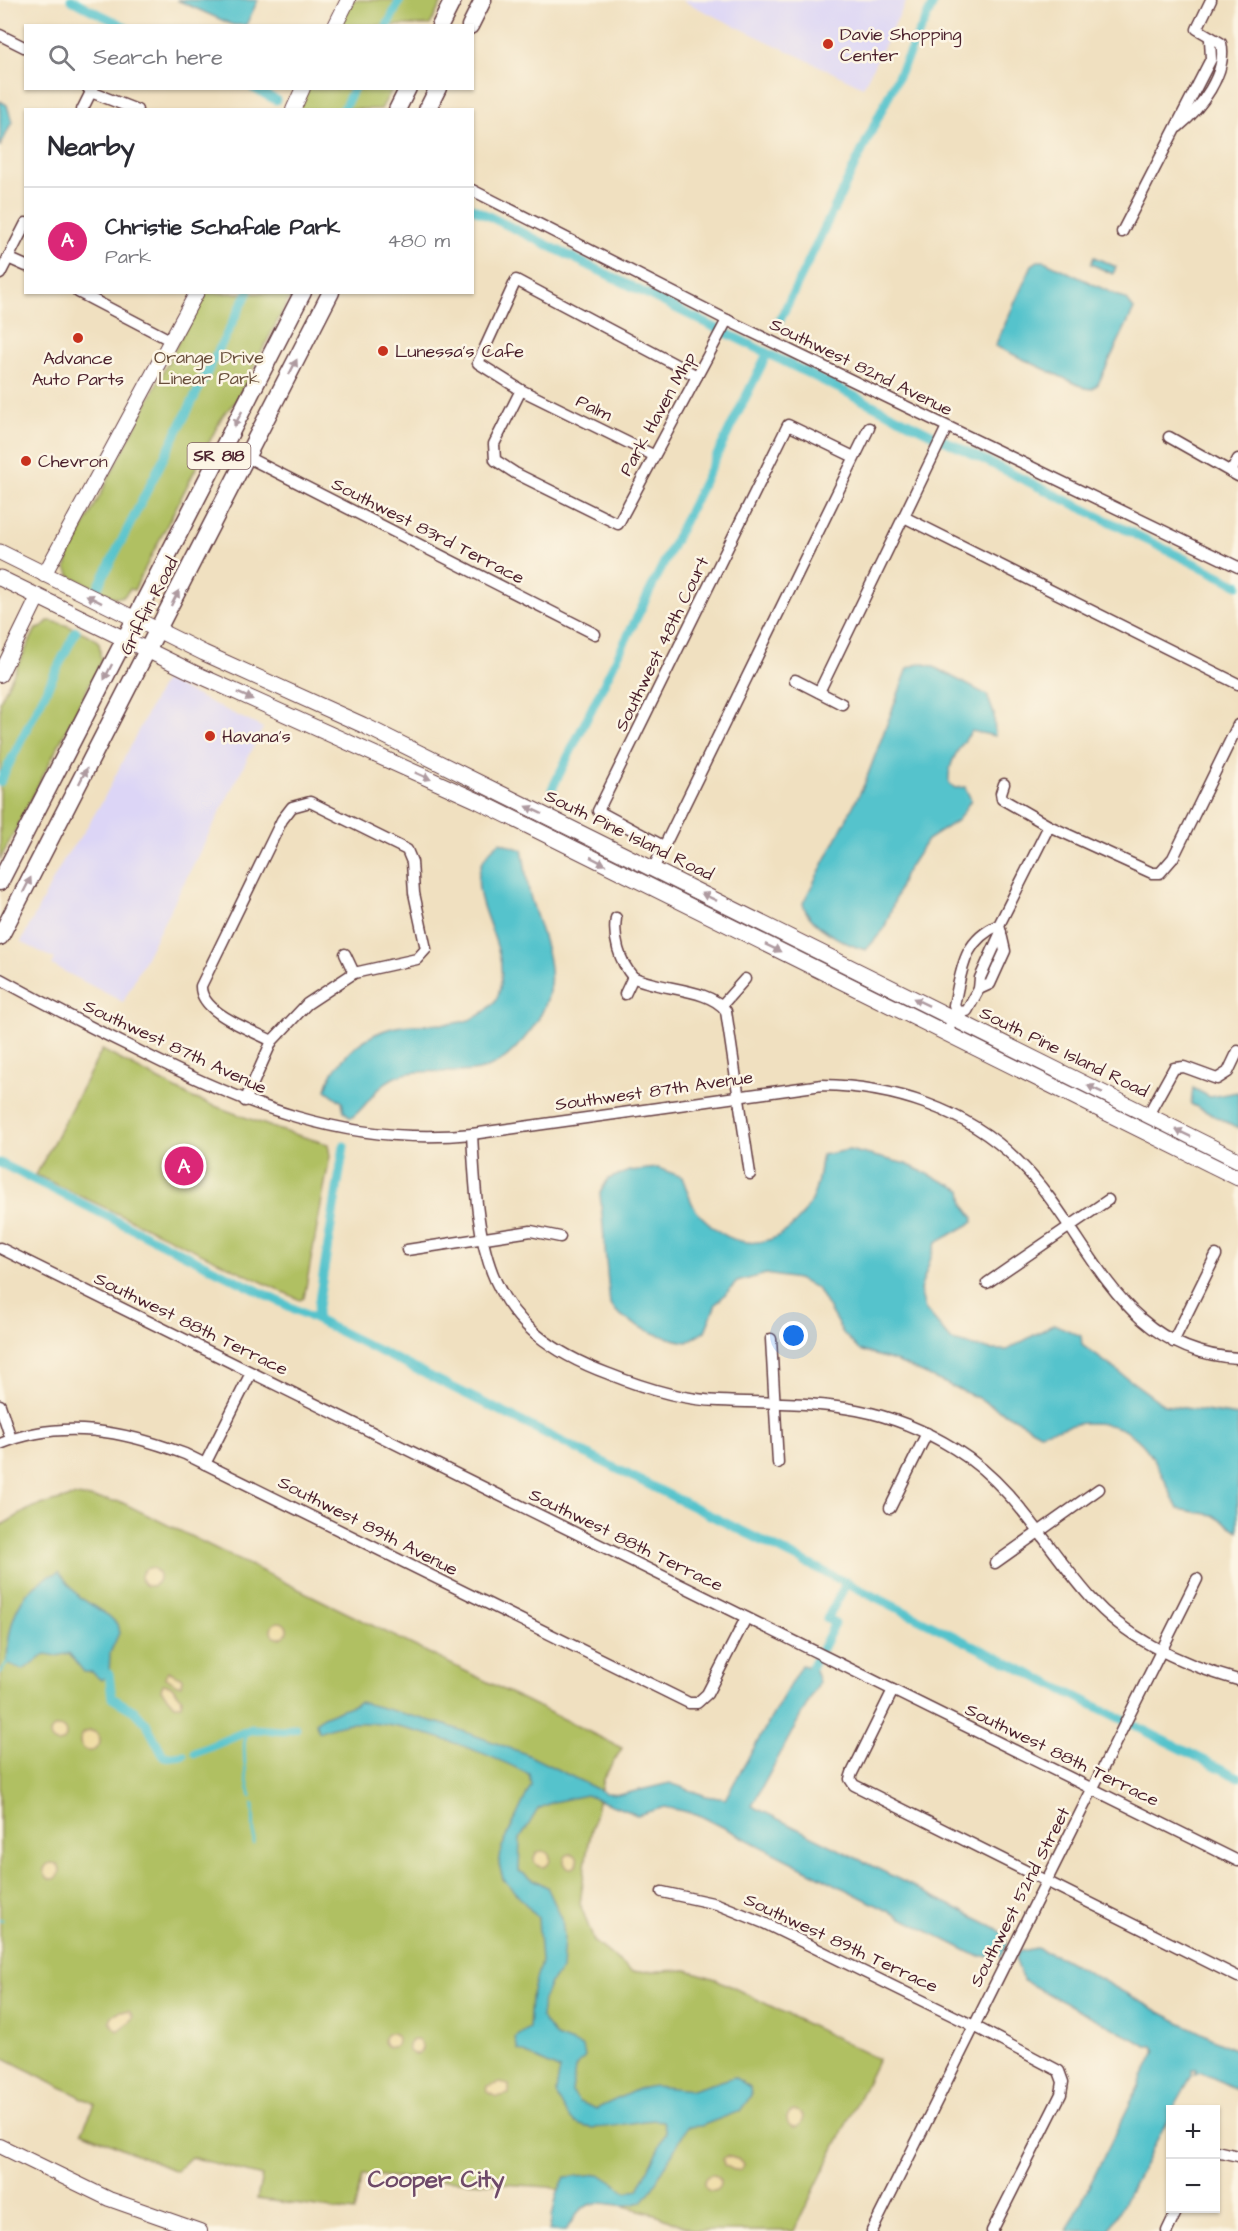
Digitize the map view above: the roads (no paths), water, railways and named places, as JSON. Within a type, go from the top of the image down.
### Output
[{"type":"main road","points":[[441,24],[453,0]]},
{"type":"main road","points":[[471,24],[483,0]]},
{"type":"main road","points":[[428,108],[437,90]]},
{"type":"main road","name":"Griffin Road","points":[[0,882],[118,636],[135,620],[302,294]]},
{"type":"main road","name":"Griffin Road","points":[[0,937],[330,294]]},
{"type":"main road","name":"South Pine Island Road","points":[[0,552],[118,612],[363,725],[752,918],[956,1016],[1238,1160]]},
{"type":"main road","name":"South Pine Island Road","points":[[0,578],[148,650],[476,800],[1238,1178]]},
{"type":"main road","points":[[744,933],[752,918]]},
{"type":"street","points":[[336,24],[348,0]]},
{"type":"street","points":[[1173,131],[1190,117],[1208,92],[1223,52],[1221,43],[1210,39],[1197,29],[1211,0]]},
{"type":"street","points":[[0,35],[24,47]]},
{"type":"street","points":[[1122,232],[1211,59],[1210,39]]},
{"type":"street","points":[[1196,87],[1208,92]]},
{"type":"street","points":[[83,108],[89,90],[132,108]]},
{"type":"street","points":[[294,108],[302,90]]},
{"type":"street","name":"Southwest 82nd Avenue","points":[[474,191],[945,431],[1238,567]]},
{"type":"street","points":[[0,273],[24,227]]},
{"type":"street","points":[[8,258],[24,265]]},
{"type":"street","name":"Palm","points":[[653,455],[521,390],[478,363],[516,280],[697,376]]},
{"type":"street","points":[[44,575],[111,456],[196,294]]},
{"type":"street","points":[[96,296],[170,340]]},
{"type":"street","name":"Park Haven Mhp","points":[[521,390],[494,444],[495,460],[515,473],[618,524],[653,455],[727,321]]},
{"type":"street","name":"Southwest 48th Court","points":[[663,846],[598,811],[788,425],[854,457]]},
{"type":"street","points":[[653,869],[869,428]]},
{"type":"street","points":[[819,692],[945,431]]},
{"type":"street","points":[[1169,437],[1235,474],[1238,459]]},
{"type":"street","name":"Southwest 83rd Terrace","points":[[247,457],[595,634]]},
{"type":"street","points":[[904,517],[1238,684]]},
{"type":"street","points":[[0,675],[38,597]]},
{"type":"street","points":[[795,680],[842,704]]},
{"type":"street","points":[[1004,784],[1002,799],[1049,825],[1152,873],[1160,873],[1173,858],[1238,725]]},
{"type":"street","points":[[245,1101],[272,1041],[307,1004],[354,973],[410,961],[424,953],[425,936],[416,904],[411,856],[403,847],[317,804],[301,803],[292,807],[282,820],[207,971],[201,992],[212,1009],[272,1041]]},
{"type":"street","points":[[946,1034],[956,1016],[967,1011],[979,989],[980,978],[1000,929],[1049,825]]},
{"type":"street","points":[[616,918],[614,934],[616,943],[633,977],[710,999],[722,1005],[728,1020],[750,1174]]},
{"type":"street","points":[[956,1016],[954,1005],[964,954],[990,929],[1000,929]]},
{"type":"street","points":[[979,989],[990,984],[1005,951],[1000,929]]},
{"type":"street","points":[[976,942],[1000,964]]},
{"type":"street","points":[[345,954],[354,973]]},
{"type":"street","points":[[625,994],[633,977]]},
{"type":"street","name":"Southwest 87th Avenue","points":[[0,979],[175,1069],[245,1101],[294,1118],[364,1132],[421,1137],[472,1134],[799,1087],[841,1085],[887,1091],[928,1103],[966,1122],[1015,1158],[1040,1185],[1127,1309],[1146,1326],[1173,1342],[1211,1356],[1238,1358]]},
{"type":"street","points":[[722,1005],[745,979]]},
{"type":"street","points":[[1148,1115],[1174,1068],[1184,1066],[1217,1079],[1228,1072],[1238,1051]]},
{"type":"street","points":[[472,1134],[481,1239],[493,1278],[506,1302],[534,1333],[562,1353],[595,1369],[654,1390],[716,1401],[846,1407],[885,1416],[927,1433],[958,1451],[990,1474],[1016,1500],[1092,1599],[1124,1627],[1161,1650],[1188,1663],[1238,1680]]},
{"type":"street","points":[[987,1283],[1108,1200]]},
{"type":"street","points":[[406,1250],[531,1231],[560,1237]]},
{"type":"street","name":"Southwest 88th Terrace","points":[[0,1248],[1238,1861]]},
{"type":"street","points":[[1173,1342],[1216,1255]]},
{"type":"street","points":[[771,1339],[778,1462]]},
{"type":"street","points":[[205,1464],[251,1373]]},
{"type":"street","points":[[0,1405],[11,1439]]},
{"type":"street","name":"Southwest 89th Avenue","points":[[0,1444],[11,1439],[51,1430],[109,1431],[165,1446],[672,1696],[697,1703],[707,1694],[746,1618]]},
{"type":"street","points":[[890,1508],[927,1433]]},
{"type":"street","points":[[995,1563],[1099,1490]]},
{"type":"street","name":"Southwest 52nd Street","points":[[872,2231],[1197,1578]]},
{"type":"street","points":[[893,1690],[850,1779],[854,1785],[1238,1977]]},
{"type":"street","name":"Southwest 89th Terrace","points":[[662,1892],[717,1904],[765,1923],[1052,2066],[1061,2075],[1063,2082],[1060,2094],[992,2231]]},
{"type":"street","points":[[1,2149],[109,2199],[200,2231]]},
{"type":"street","points":[[1220,2152],[1238,2156]]},
{"type":"street","points":[[1167,2231],[1176,2213]]},
{"type":"water","points":[[177,0],[258,0],[246,24],[231,24]]},
{"type":"water","points":[[0,101],[7,105],[12,122],[0,147]]},
{"type":"water","points":[[1094,257],[1116,267],[1113,274],[1091,264]]},
{"type":"water","points":[[1038,261],[1044,261],[1127,300],[1134,309],[1098,384],[1092,389],[1085,388],[995,346],[1032,265]]},
{"type":"water","points":[[920,663],[932,666],[987,695],[994,714],[995,736],[972,731],[959,749],[952,762],[949,783],[955,788],[965,787],[971,800],[958,820],[927,840],[904,875],[884,929],[866,950],[848,944],[828,933],[812,919],[803,903],[864,785],[908,668]]},
{"type":"water","points":[[500,842],[522,850],[529,893],[548,955],[550,988],[546,1004],[537,1022],[506,1058],[495,1064],[472,1071],[403,1074],[381,1087],[351,1118],[344,1111],[342,1102],[326,1090],[335,1069],[350,1051],[366,1039],[392,1028],[454,1023],[474,1018],[483,1013],[496,999],[500,990],[501,962],[483,907],[479,889],[479,873],[485,857]]},
{"type":"water","points":[[1193,1088],[1210,1097],[1238,1092],[1238,1128],[1191,1104]]},
{"type":"water","points":[[849,1150],[906,1164],[962,1190],[964,1205],[974,1218],[973,1222],[936,1243],[920,1290],[925,1309],[952,1341],[991,1350],[1007,1350],[1054,1324],[1081,1336],[1082,1345],[1164,1405],[1238,1416],[1238,1531],[1213,1515],[1178,1509],[1155,1462],[1136,1438],[1123,1429],[1107,1424],[1081,1423],[1040,1433],[980,1399],[898,1362],[859,1350],[843,1333],[817,1288],[797,1279],[766,1274],[737,1282],[716,1304],[705,1331],[687,1342],[646,1330],[626,1319],[610,1305],[600,1193],[608,1179],[629,1171],[658,1168],[682,1177],[696,1210],[713,1227],[728,1237],[742,1242],[757,1242],[784,1233],[805,1211],[817,1186],[822,1155]]},
{"type":"water","points":[[59,1572],[79,1597],[109,1616],[117,1624],[119,1633],[110,1653],[109,1674],[101,1680],[92,1672],[84,1672],[69,1653],[57,1656],[46,1654],[23,1670],[7,1663],[13,1621],[24,1597],[33,1587]]},
{"type":"water","points":[[801,1665],[814,1668],[819,1682],[752,1806],[996,1928],[1003,1934],[1007,1944],[1001,1956],[977,1956],[697,1814],[665,1807],[637,1815],[586,1795],[553,1802],[538,1809],[520,1839],[519,1871],[547,1887],[562,1919],[564,1936],[562,1970],[550,1983],[543,2000],[541,2017],[556,2037],[583,2047],[585,2057],[575,2068],[572,2092],[579,2102],[596,2109],[638,2089],[654,2086],[692,2090],[734,2077],[750,2087],[751,2096],[740,2111],[701,2126],[687,2127],[657,2180],[641,2202],[630,2205],[593,2204],[575,2216],[566,2231],[549,2231],[557,2194],[565,2177],[600,2174],[627,2192],[638,2190],[666,2132],[663,2121],[651,2120],[595,2128],[572,2121],[556,2093],[560,2070],[518,2050],[515,2038],[529,2028],[531,1998],[541,1962],[538,1918],[503,1879],[499,1864],[502,1847],[531,1785],[529,1774],[467,1747],[419,1732],[373,1723],[353,1723],[318,1732],[316,1723],[323,1717],[360,1702],[446,1725],[526,1754],[605,1793],[623,1794],[670,1783],[706,1796],[725,1799]]},
{"type":"water","points":[[1036,1948],[1062,1958],[1165,2015],[1238,2051],[1238,2090],[1201,2072],[1195,2074],[1197,2069],[1192,2069],[1192,2075],[1175,2105],[1166,2105],[1166,2123],[1109,2231],[1067,2231],[1156,2051],[1153,2046],[1147,2046],[1024,1981],[1015,1959],[1018,1952]]},
{"type":"waterway","points":[[71,0],[120,24]]},
{"type":"waterway","points":[[388,24],[400,0]]},
{"type":"waterway","points":[[778,324],[935,0]]},
{"type":"waterway","points":[[257,90],[276,100]]},
{"type":"waterway","points":[[344,108],[353,90]]},
{"type":"waterway","points":[[474,209],[1238,585]]},
{"type":"waterway","points":[[97,589],[247,294]]},
{"type":"waterway","points":[[552,789],[767,354]]},
{"type":"waterway","points":[[0,782],[76,631]]},
{"type":"waterway","points":[[316,1319],[344,1146]]},
{"type":"waterway","points":[[0,1163],[1238,1777]]},
{"type":"waterway","points":[[822,1649],[835,1623],[827,1619],[847,1582]]},
{"type":"waterway","points":[[812,1666],[816,1659]]},
{"type":"waterway","points":[[0,1673],[7,1663]]},
{"type":"waterway","points":[[109,1674],[112,1698],[136,1712],[146,1723],[164,1757],[183,1755]]},
{"type":"waterway","points":[[195,1753],[252,1729],[283,1731],[296,1728]]},
{"type":"waterway","points":[[245,1731],[245,1764],[251,1796]]},
{"type":"waterway","points":[[253,1804],[254,1843]]},
{"type":"place","name":"Davie Shopping Center","points":[[828,44]]},
{"type":"place","name":"Advance Auto Parts","points":[[78,338]]},
{"type":"place","name":"Lunessa’s Cafe","points":[[383,351]]},
{"type":"place","name":"Chevron","points":[[26,461]]},
{"type":"place","name":"Havana's","points":[[210,736]]},
{"type":"place","name":"Christie Schafale Park","points":[[184,1166]]},
{"type":"district","name":"Cooper City","points":[[436,2180]]},
{"type":"park label","name":"Orange Drive Linear Park","points":[[209,367]]}]
